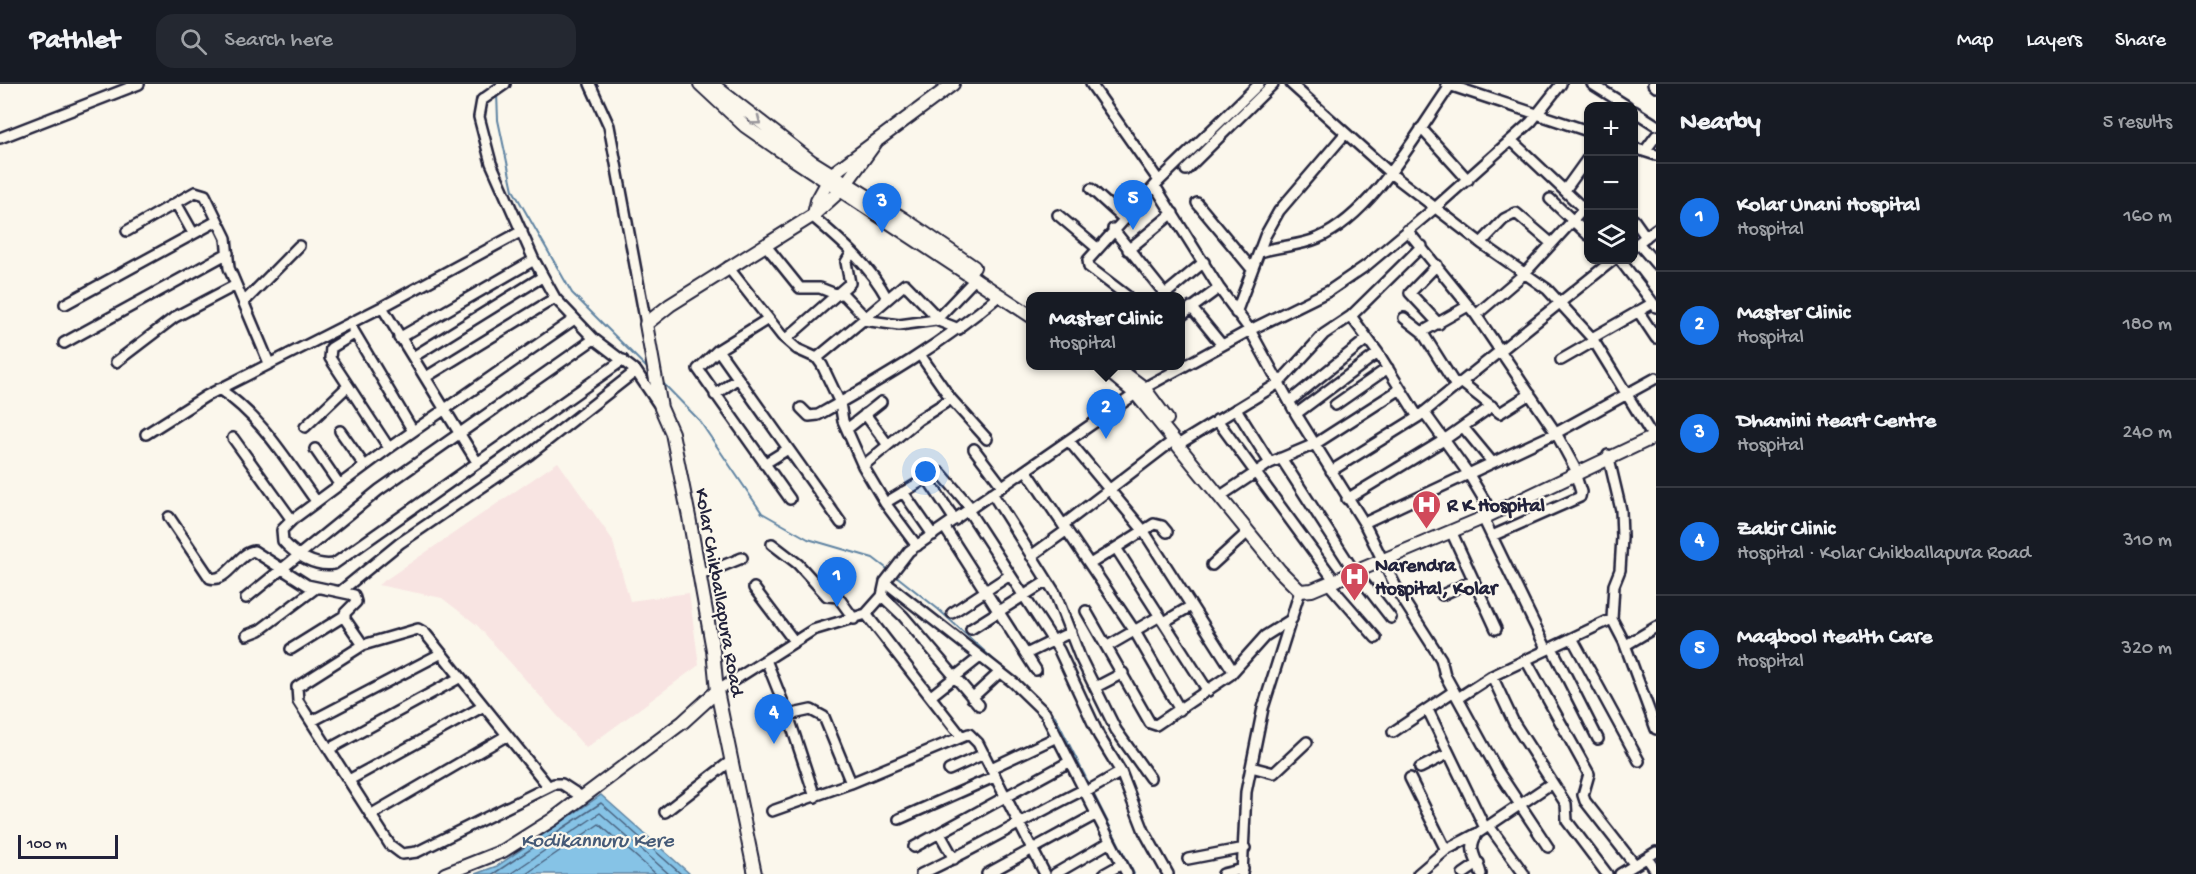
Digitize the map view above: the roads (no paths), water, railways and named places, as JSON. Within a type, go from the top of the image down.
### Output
[{"type":"main road","points":[[700,84],[745,126],[844,186],[1026,313]]},
{"type":"main road","points":[[712,84],[824,174]]},
{"type":"main road","points":[[813,215],[824,174],[876,142],[953,84]]},
{"type":"main road","points":[[445,874],[502,851],[582,797],[683,723],[714,693],[666,433],[667,424],[661,405],[646,324],[670,304],[728,267],[767,247],[813,215],[844,186],[876,142]]},
{"type":"main road","points":[[857,170],[856,184],[864,193],[1026,304]]},
{"type":"main road","points":[[844,186],[864,193]]},
{"type":"main road","points":[[1108,370],[1140,392]]},
{"type":"main road","points":[[1123,370],[1248,532],[1300,591],[1330,581],[1576,473],[1654,433]]},
{"type":"main road","name":"Kolar Chikballapura Road","points":[[667,424],[672,433],[700,575],[713,650],[714,693],[747,874]]},
{"type":"main road","points":[[1179,441],[1225,492],[1287,570],[1299,581],[1314,584],[1330,581]]},
{"type":"main road","points":[[1382,558],[1451,531],[1486,513]]},
{"type":"main road","name":"Kolar Chikballapura Road","points":[[714,693],[755,874]]},
{"type":"street","points":[[0,138],[139,84]]},
{"type":"street","points":[[505,84],[480,103],[482,132],[491,163],[542,277],[573,320],[594,339],[636,370],[661,405]]},
{"type":"street","points":[[590,84],[609,126],[646,324]]},
{"type":"street","points":[[1091,84],[1157,184],[1219,288],[1250,330],[1296,414],[1364,523],[1400,595],[1441,659],[1445,675],[1456,695],[1519,804],[1548,846]]},
{"type":"street","points":[[1121,292],[1089,267],[1088,260],[1157,184],[1259,84]]},
{"type":"street","points":[[1186,170],[1273,84]]},
{"type":"street","points":[[1291,84],[1390,173],[1481,243],[1547,289],[1593,339],[1654,433]]},
{"type":"street","points":[[1185,366],[1250,330],[1329,291],[1367,265],[1437,207],[1511,140],[1537,115],[1561,84]]},
{"type":"street","points":[[1592,84],[1621,102]]},
{"type":"street","points":[[1260,252],[1303,243],[1338,226],[1372,196],[1421,128],[1448,85],[1584,130]]},
{"type":"street","points":[[1638,114],[1656,125]]},
{"type":"street","points":[[1421,128],[1468,180]]},
{"type":"street","points":[[1236,313],[1251,268],[1279,211],[1344,134]]},
{"type":"street","points":[[1645,151],[1656,136]]},
{"type":"street","points":[[1511,140],[1584,205]]},
{"type":"street","points":[[1638,150],[1656,155]]},
{"type":"street","points":[[1565,190],[1584,164]]},
{"type":"street","points":[[1091,189],[1124,219]]},
{"type":"street","points":[[127,231],[199,191],[205,195],[226,238],[228,266],[269,363]]},
{"type":"street","points":[[1550,199],[1584,231]]},
{"type":"street","points":[[1197,203],[1251,268]]},
{"type":"street","points":[[176,204],[193,234]]},
{"type":"street","points":[[1476,315],[1524,274],[1584,209]]},
{"type":"street","points":[[1128,250],[1173,213]]},
{"type":"street","points":[[1481,243],[1504,219],[1516,213],[1551,243]]},
{"type":"street","points":[[813,215],[876,277],[887,298]]},
{"type":"street","points":[[1058,215],[1097,248]]},
{"type":"street","points":[[65,304],[216,221]]},
{"type":"street","points":[[1638,226],[1646,237]]},
{"type":"street","points":[[1638,243],[1656,229]]},
{"type":"street","points":[[1113,230],[1162,292]]},
{"type":"street","points":[[1407,230],[1437,265],[1500,349],[1556,433],[1576,473],[1581,492],[1580,497],[1492,536]]},
{"type":"street","points":[[146,434],[219,389],[382,307],[522,231]]},
{"type":"street","points":[[243,302],[299,246]]},
{"type":"street","points":[[1031,556],[1110,489],[1179,441],[1279,383],[1324,334],[1351,316],[1422,246]]},
{"type":"street","points":[[767,247],[800,288],[820,288],[839,293],[864,319],[899,325],[937,319],[976,278]]},
{"type":"street","points":[[1638,247],[1656,264]]},
{"type":"street","points":[[786,339],[850,283],[846,262],[852,252]]},
{"type":"street","points":[[64,343],[228,253]]},
{"type":"street","points":[[399,338],[534,260]]},
{"type":"street","points":[[1168,292],[1204,262]]},
{"type":"street","points":[[1331,471],[1421,415],[1607,264]]},
{"type":"street","points":[[1561,360],[1638,311],[1655,305],[1623,264]]},
{"type":"street","points":[[1437,265],[1410,293],[1439,324]]},
{"type":"street","points":[[728,267],[786,339],[797,349],[817,358],[840,403],[846,429],[863,466],[885,502],[917,546]]},
{"type":"street","points":[[413,357],[542,277]]},
{"type":"street","points":[[817,358],[905,284],[937,319],[959,329]]},
{"type":"street","points":[[116,362],[175,317],[236,285]]},
{"type":"street","points":[[1185,313],[1219,288]]},
{"type":"street","points":[[801,408],[809,416],[814,417],[840,403],[921,356],[959,329],[1000,295]]},
{"type":"street","points":[[426,376],[555,298]]},
{"type":"street","points":[[1422,332],[1468,306]]},
{"type":"street","points":[[382,307],[477,462]]},
{"type":"street","points":[[1191,308],[1222,345]]},
{"type":"street","points":[[1638,311],[1656,338]]},
{"type":"street","points":[[1351,316],[1378,352],[1399,390],[1444,440],[1468,473],[1486,513],[1492,536],[1598,739]]},
{"type":"street","points":[[1404,318],[1422,332],[1459,384],[1502,413],[1530,394]]},
{"type":"street","points":[[768,319],[718,350],[698,369],[790,499]]},
{"type":"street","points":[[573,320],[364,465],[292,520],[282,530],[281,537],[297,556],[321,564],[340,562],[477,462],[623,360]]},
{"type":"street","points":[[349,323],[413,430]]},
{"type":"street","points":[[354,334],[331,348],[329,354],[389,448]]},
{"type":"street","points":[[246,598],[380,490],[594,339]]},
{"type":"street","points":[[1290,401],[1367,339]]},
{"type":"street","points":[[718,350],[841,523]]},
{"type":"street","points":[[1296,414],[1378,352]]},
{"type":"street","points":[[921,356],[951,399],[987,440]]},
{"type":"street","points":[[1335,405],[1388,368]]},
{"type":"street","points":[[343,589],[400,543],[529,455],[636,370]]},
{"type":"street","points":[[714,693],[813,630],[866,614],[882,596],[886,580],[917,546],[1140,392],[1178,370]]},
{"type":"street","points":[[715,395],[738,378]]},
{"type":"street","points":[[1364,523],[1556,433],[1629,395],[1656,378]]},
{"type":"street","points":[[305,427],[348,386]]},
{"type":"street","points":[[219,389],[239,402],[256,418],[316,501]]},
{"type":"street","points":[[1225,492],[1257,474],[1270,463],[1315,444],[1399,390]]},
{"type":"street","points":[[863,466],[918,420],[951,399]]},
{"type":"street","points":[[846,429],[881,402]]},
{"type":"street","points":[[1347,499],[1444,440],[1492,406]]},
{"type":"street","points":[[1236,409],[1270,463]]},
{"type":"street","points":[[866,414],[888,445]]},
{"type":"street","points":[[1217,420],[1330,581],[1376,638]]},
{"type":"street","points":[[1463,427],[1492,462]]},
{"type":"street","points":[[340,431],[364,465]]},
{"type":"street","points":[[233,438],[292,520]]},
{"type":"street","points":[[1069,441],[1143,530],[1233,671]]},
{"type":"street","points":[[315,449],[339,484]]},
{"type":"street","points":[[765,464],[788,449]]},
{"type":"street","points":[[974,449],[1002,486]]},
{"type":"street","points":[[1281,458],[1354,570],[1391,618]]},
{"type":"street","points":[[1609,458],[1621,510],[1622,537],[1612,619],[1626,645],[1656,729]]},
{"type":"street","points":[[1026,470],[1134,630],[1180,710]]},
{"type":"street","points":[[885,502],[938,473],[945,476],[969,509],[1052,640],[1099,735],[1121,772],[1139,821],[1168,874]]},
{"type":"street","points":[[927,478],[955,520]]},
{"type":"street","points":[[903,492],[933,535]]},
{"type":"street","points":[[992,493],[1047,581],[1116,730],[1150,778]]},
{"type":"street","points":[[169,517],[210,578],[221,576],[252,551],[257,551],[316,588],[343,589],[356,597],[354,605],[344,616],[291,649]]},
{"type":"street","points":[[1090,564],[1143,530],[1157,524],[1167,532]]},
{"type":"street","points":[[945,528],[1036,670]]},
{"type":"street","points":[[1451,531],[1496,629]]},
{"type":"street","points":[[1212,565],[1248,532]]},
{"type":"street","points":[[772,544],[798,564],[827,596],[838,597],[854,619]]},
{"type":"street","points":[[1116,548],[1208,691]]},
{"type":"street","points":[[700,575],[742,558]]},
{"type":"street","points":[[952,613],[1010,575]]},
{"type":"street","points":[[886,580],[1000,672],[1045,713],[1127,874]]},
{"type":"street","points":[[1442,595],[1473,580]]},
{"type":"street","points":[[971,629],[1047,581]]},
{"type":"street","points":[[247,634],[260,630],[316,588]]},
{"type":"street","points":[[754,588],[794,640]]},
{"type":"street","points":[[1223,874],[1243,872],[1246,792],[1251,767],[1263,708],[1300,591]]},
{"type":"street","points":[[882,596],[903,615],[954,679],[976,702],[1000,672]]},
{"type":"street","points":[[1108,646],[1134,630],[1191,606]]},
{"type":"street","points":[[1086,611],[1153,724],[1180,710],[1208,691],[1233,671],[1266,636],[1292,619]]},
{"type":"street","points":[[866,614],[961,736]]},
{"type":"street","points":[[344,616],[363,645]]},
{"type":"street","points":[[1393,732],[1428,710],[1492,676],[1612,619]]},
{"type":"street","points":[[1626,645],[1656,627]]},
{"type":"street","points":[[549,786],[482,707],[425,633],[418,629],[363,645],[297,687],[298,701],[396,851],[409,855],[549,786],[562,784],[582,797]]},
{"type":"street","points":[[1026,654],[1071,632]]},
{"type":"street","points":[[1572,638],[1639,761]]},
{"type":"street","points":[[312,721],[440,654]]},
{"type":"street","points":[[931,696],[980,657]]},
{"type":"street","points":[[766,660],[788,715],[815,796]]},
{"type":"street","points":[[1526,660],[1589,774],[1583,795],[1585,801],[1635,865]]},
{"type":"street","points":[[1096,687],[1123,673]]},
{"type":"street","points":[[1492,676],[1514,723],[1568,807],[1565,814],[1567,821],[1607,874]]},
{"type":"street","points":[[329,749],[459,678]]},
{"type":"street","points":[[349,780],[482,707]]},
{"type":"street","points":[[788,715],[811,710],[824,717],[851,783]]},
{"type":"street","points":[[1428,710],[1484,829],[1524,874]]},
{"type":"street","points":[[772,811],[851,783],[969,734],[975,738],[984,753],[1045,874]]},
{"type":"street","points":[[372,814],[506,736]]},
{"type":"street","points":[[899,819],[1057,737]]},
{"type":"street","points":[[1251,767],[1274,773],[1307,742]]},
{"type":"street","points":[[949,770],[984,753]]},
{"type":"street","points":[[1420,768],[1448,754]]},
{"type":"street","points":[[914,847],[1069,762]]},
{"type":"street","points":[[665,812],[727,764]]},
{"type":"street","points":[[921,874],[954,859],[1018,822],[1086,791],[1121,772]]},
{"type":"street","points":[[1410,778],[1446,850]]},
{"type":"street","points":[[1418,874],[1446,850],[1484,829],[1552,783]]},
{"type":"street","points":[[987,874],[1095,815]]},
{"type":"street","points":[[1481,874],[1479,863],[1471,851],[1472,841],[1484,829]]},
{"type":"street","points":[[940,834],[954,859]]},
{"type":"street","points":[[1055,874],[1110,842]]},
{"type":"street","points":[[1188,859],[1245,848]]},
{"type":"street","points":[[1620,874],[1656,852]]},
{"type":"street","points":[[1647,858],[1656,871]]},
{"type":"street","points":[[1463,874],[1479,863]]},
{"type":"street","points":[[1104,874],[1122,864]]},
{"type":"water","name":"Kodikannuru Kere","points":[[601,795],[690,874],[475,874],[497,866]]},
{"type":"waterway","points":[[497,93],[498,120],[513,190],[572,293],[648,369]]},
{"type":"waterway","points":[[661,381],[699,420],[762,513],[808,539],[873,558],[890,571]]},
{"type":"waterway","points":[[895,575],[938,609],[1004,669]]},
{"type":"waterway","points":[[1048,710],[1055,716],[1090,786]]},
{"type":"waterway","points":[[1092,791],[1134,874]]},
{"type":"place","name":"Maqbool Health Care","points":[[1133,230]]},
{"type":"place","name":"Dhamini Heart Centre","points":[[882,233]]},
{"type":"place","name":"Master Clinic","points":[[1106,439]]},
{"type":"place","name":"R K Hospital","points":[[1426,530]]},
{"type":"place","name":"Narendra Hospital, Kolar","points":[[1354,602]]},
{"type":"place","name":"Kolar Unani Hospital","points":[[837,607]]},
{"type":"place","name":"Zakir Clinic","points":[[774,744]]}]
